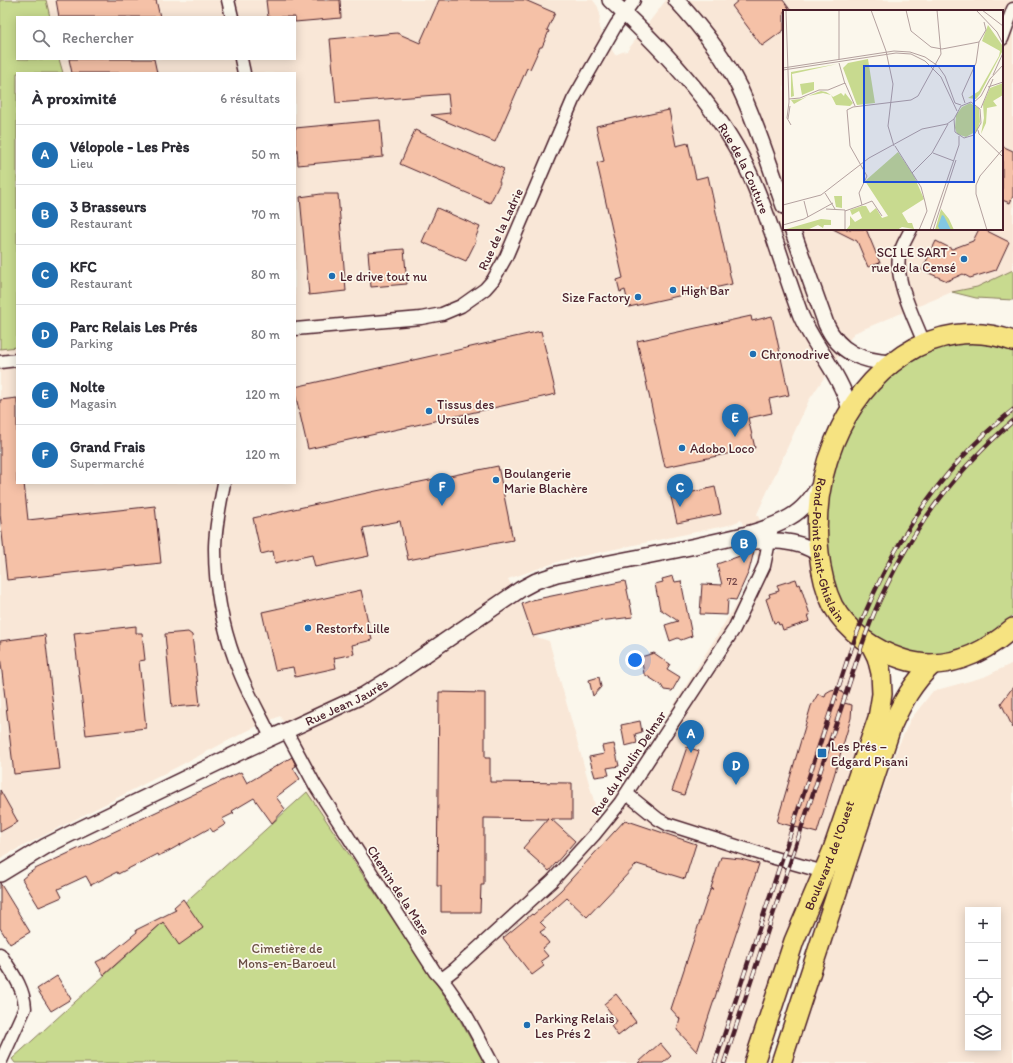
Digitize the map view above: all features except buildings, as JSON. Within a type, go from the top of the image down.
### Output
[{"type":"main road","name":"Rond-Point Saint-Ghislain","points":[[1009,336],[980,333],[942,336],[924,343],[892,363],[872,382],[850,410],[834,444],[821,484],[817,516],[819,554],[825,584],[834,606],[848,626],[871,645],[881,651],[904,660],[922,664],[951,662],[969,656],[996,641],[1013,628]]},
{"type":"main road","name":"Boulevard de l'Ouest","points":[[754,1063],[798,929],[824,872],[880,711],[882,694],[881,673],[877,657],[871,645]]},
{"type":"main road","name":"Boulevard de l'Ouest","points":[[781,1063],[892,727],[909,692],[918,679],[933,664]]},
{"type":"street","points":[[228,0],[232,16]]},
{"type":"street","name":"Rue de la Couture","points":[[610,0],[620,19],[661,50],[702,97],[734,143],[746,165],[759,197],[801,316],[808,331],[845,392],[850,410]]},
{"type":"street","name":"Rue de la Ladrie","points":[[296,329],[421,318],[442,314],[461,306],[485,289],[493,280],[506,257],[573,100],[620,19],[634,0]]},
{"type":"street","name":"Rue de la Couture","points":[[676,0],[710,40],[740,88],[766,152],[783,203]]},
{"type":"street","points":[[1003,36],[1013,9]]},
{"type":"street","points":[[241,60],[244,72]]},
{"type":"street","points":[[792,230],[826,324],[833,337],[843,348],[856,356],[872,361],[892,363]]},
{"type":"street","points":[[911,230],[900,252],[900,272],[905,294],[924,343]]},
{"type":"street","points":[[0,362],[16,360]]},
{"type":"street","points":[[224,484],[218,517],[215,549],[216,578],[220,608],[235,660],[271,738]]},
{"type":"street","name":"Rue Jean Jaurès","points":[[0,874],[59,839],[373,689],[505,600],[536,581],[563,573],[758,531],[780,522],[802,509],[821,484]]},
{"type":"street","name":"Rue du Moulin Delmar","points":[[442,978],[456,969],[552,881],[613,813],[627,794],[734,629],[764,566],[769,540],[773,529],[780,522]]},
{"type":"street","name":"Rue Jean Jaurès","points":[[694,546],[769,540],[795,543],[809,548],[819,554]]},
{"type":"street","name":"Chemin de la Mare","points":[[286,731],[315,785],[350,841],[462,1009],[492,1063]]},
{"type":"street","points":[[627,794],[658,819],[667,824],[824,872]]},
{"type":"street","points":[[0,954],[22,989],[25,1008],[0,1063]]},
{"type":"shaded area","points":[[0,0],[593,0],[598,7],[600,14],[599,28],[615,55],[627,51],[666,0],[1013,0],[1013,270],[977,287],[952,292],[854,333],[809,400],[757,514],[775,552],[790,548],[803,550],[812,559],[840,627],[868,659],[875,683],[873,697],[825,853],[747,1063],[484,1063],[456,1013],[307,792],[315,784],[280,716],[249,730],[0,858]],"holes":[[[741,520],[759,562],[745,590],[648,747],[599,819],[549,641],[533,636],[523,608],[508,579],[563,560],[729,525]]]},
{"type":"shaded area","points":[[1013,663],[1013,1063],[792,1063],[898,747],[910,720],[933,691],[984,677]]},
{"type":"green space","points":[[0,0],[46,0],[50,16],[16,16],[16,60],[59,60],[63,72],[16,72],[16,347],[0,349]]},
{"type":"green space","points":[[1013,270],[1013,300],[976,298],[952,292],[977,287]]},
{"type":"green space","points":[[961,343],[987,345],[1013,352],[1013,615],[993,632],[970,646],[944,654],[916,654],[878,641],[854,620],[840,599],[833,580],[829,560],[827,511],[829,496],[833,473],[843,445],[863,409],[875,393],[889,378],[922,355]]},
{"type":"green space","name":"Cimetière de Mons-en-Baroeul","points":[[307,792],[456,1013],[484,1063],[15,1063],[12,1059]]},
{"type":"railway","points":[[715,1063],[849,655],[877,586],[914,520],[935,490],[959,461],[985,434],[1013,410]]},
{"type":"railway","points":[[724,1063],[857,659],[868,627],[881,597],[898,563],[925,518],[957,477],[975,457],[1013,421]]},
{"type":"place","name":"SCI LE SART - rue de la Censé","points":[[964,259]]},
{"type":"place","name":"Le drive tout nu","points":[[332,276]]},
{"type":"place","name":"High Bar","points":[[673,290]]},
{"type":"place","name":"Size Factory","points":[[638,297]]},
{"type":"place","name":"Chronodrive","points":[[753,354]]},
{"type":"place","name":"Tissus des Ursules","points":[[429,411]]},
{"type":"place","name":"Nolte","points":[[735,437]]},
{"type":"place","name":"Adobo Loco","points":[[682,448]]},
{"type":"place","name":"Boulangerie Marie Blachère","points":[[496,480]]},
{"type":"place","name":"Grand Frais","points":[[442,506]]},
{"type":"place","name":"KFC","points":[[680,507]]},
{"type":"place","name":"3 Brasseurs","points":[[744,563]]},
{"type":"place","name":"Restorfx Lille","points":[[308,628]]},
{"type":"place","name":"Vélopole - Les Près","points":[[691,753]]},
{"type":"place","name":"Les Prés – Edgard Pisani","points":[[822,753]]},
{"type":"place","name":"Parc Relais Les Prés","points":[[736,785]]},
{"type":"place","name":"Parking Relais Les Prés 2","points":[[527,1025]]}]
